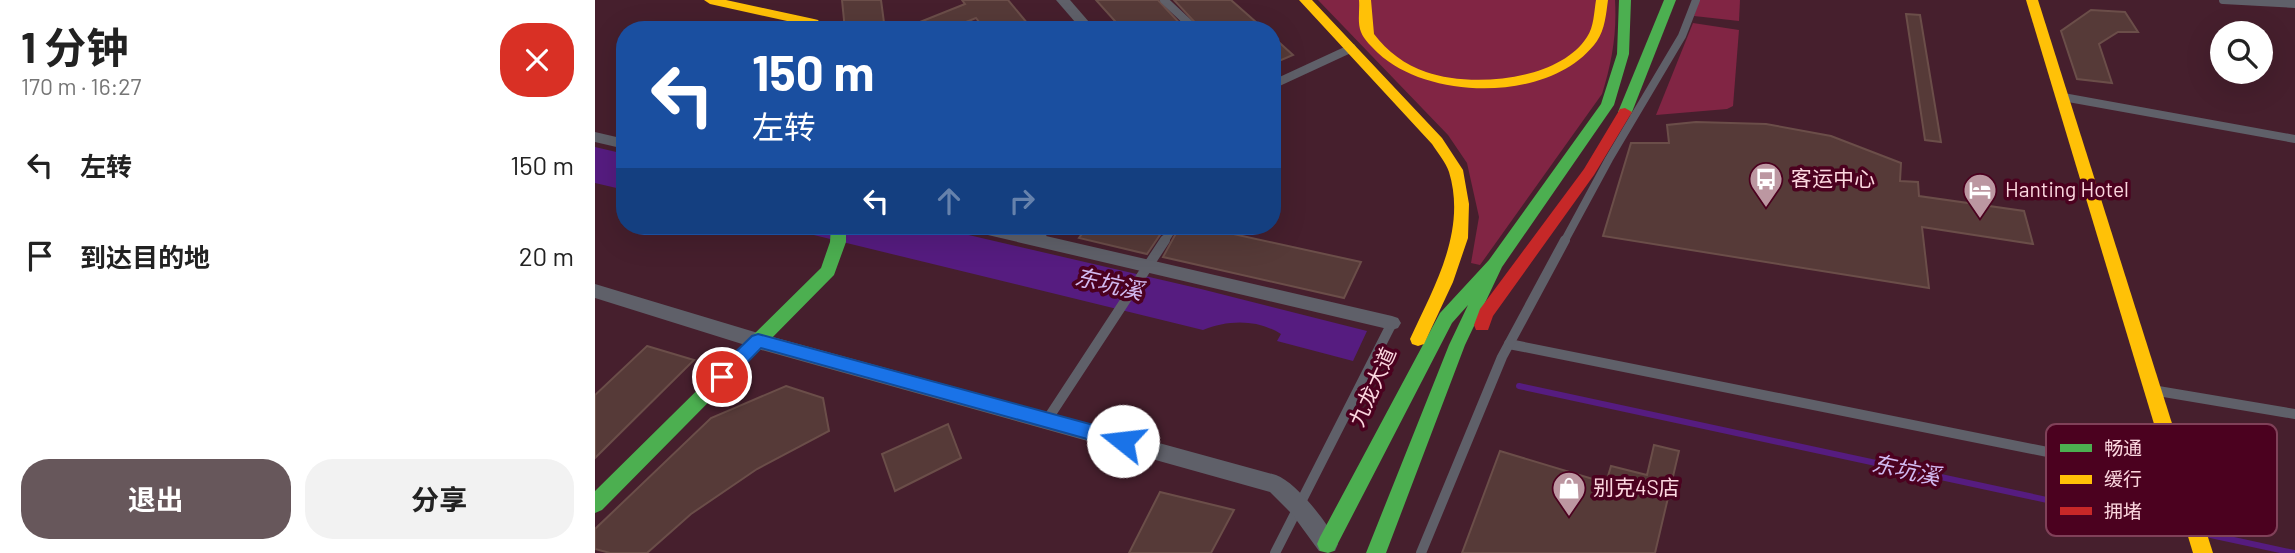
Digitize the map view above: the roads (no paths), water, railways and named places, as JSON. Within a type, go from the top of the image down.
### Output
[{"type":"main road","points":[[710,0],[742,2],[807,21]]},
{"type":"main road","name":"九龙大道","points":[[1305,0],[1437,141],[1456,170],[1461,204],[1460,238],[1445,282],[1324,548]]},
{"type":"main road","points":[[1365,0],[1361,17],[1373,47],[1395,62],[1431,78],[1463,84],[1500,84],[1526,80],[1556,70],[1576,58],[1590,42],[1599,24],[1602,0]]},
{"type":"main road","points":[[1462,376],[1486,314],[1589,172],[1631,101],[1670,0]]},
{"type":"main road","points":[[2032,0],[2163,424]]},
{"type":"main road","points":[[1324,548],[1446,318],[1495,264],[1607,105],[1620,75],[1625,50],[1626,4]]},
{"type":"main road","points":[[595,504],[828,271],[838,235]]},
{"type":"main road","points":[[1376,553],[1457,345],[1495,264]]},
{"type":"main road","points":[[1383,553],[1428,463]]},
{"type":"main road","points":[[2198,536],[2203,553]]},
{"type":"street","points":[[1063,0],[1081,21]]},
{"type":"street","points":[[595,137],[616,142]]},
{"type":"street","points":[[1046,235],[1148,266],[1392,323]]},
{"type":"street","points":[[595,291],[758,341],[1276,484],[1299,507],[1324,548]]},
{"type":"lane","points":[[1164,0],[1186,21]]},
{"type":"lane","points":[[1421,553],[1509,344],[1609,159],[1682,36],[1696,0]]},
{"type":"lane","points":[[2223,0],[2295,4]]},
{"type":"lane","points":[[1281,81],[1352,48]]},
{"type":"lane","points":[[2062,96],[2295,139]]},
{"type":"lane","points":[[1047,420],[1168,235]]},
{"type":"lane","points":[[1275,553],[1392,323]]},
{"type":"lane","points":[[1509,344],[2046,451]]},
{"type":"lane","points":[[2153,390],[2295,414]]},
{"type":"water","points":[[595,147],[616,152],[616,188],[595,183]]},
{"type":"water","points":[[814,235],[969,235],[1367,331],[1353,361],[1277,341],[1281,334],[1262,326],[1232,323],[1203,330]]},
{"type":"waterway","name":"东坑溪","points":[[1519,386],[2046,500]]},
{"type":"waterway","name":"东坑溪","points":[[2215,536],[2294,553]]},
{"type":"place","name":"客运中心","points":[[1766,209]]},
{"type":"place","name":"Hanting Hotel","points":[[1980,220]]},
{"type":"place","name":"别克4S店","points":[[1569,518]]}]
